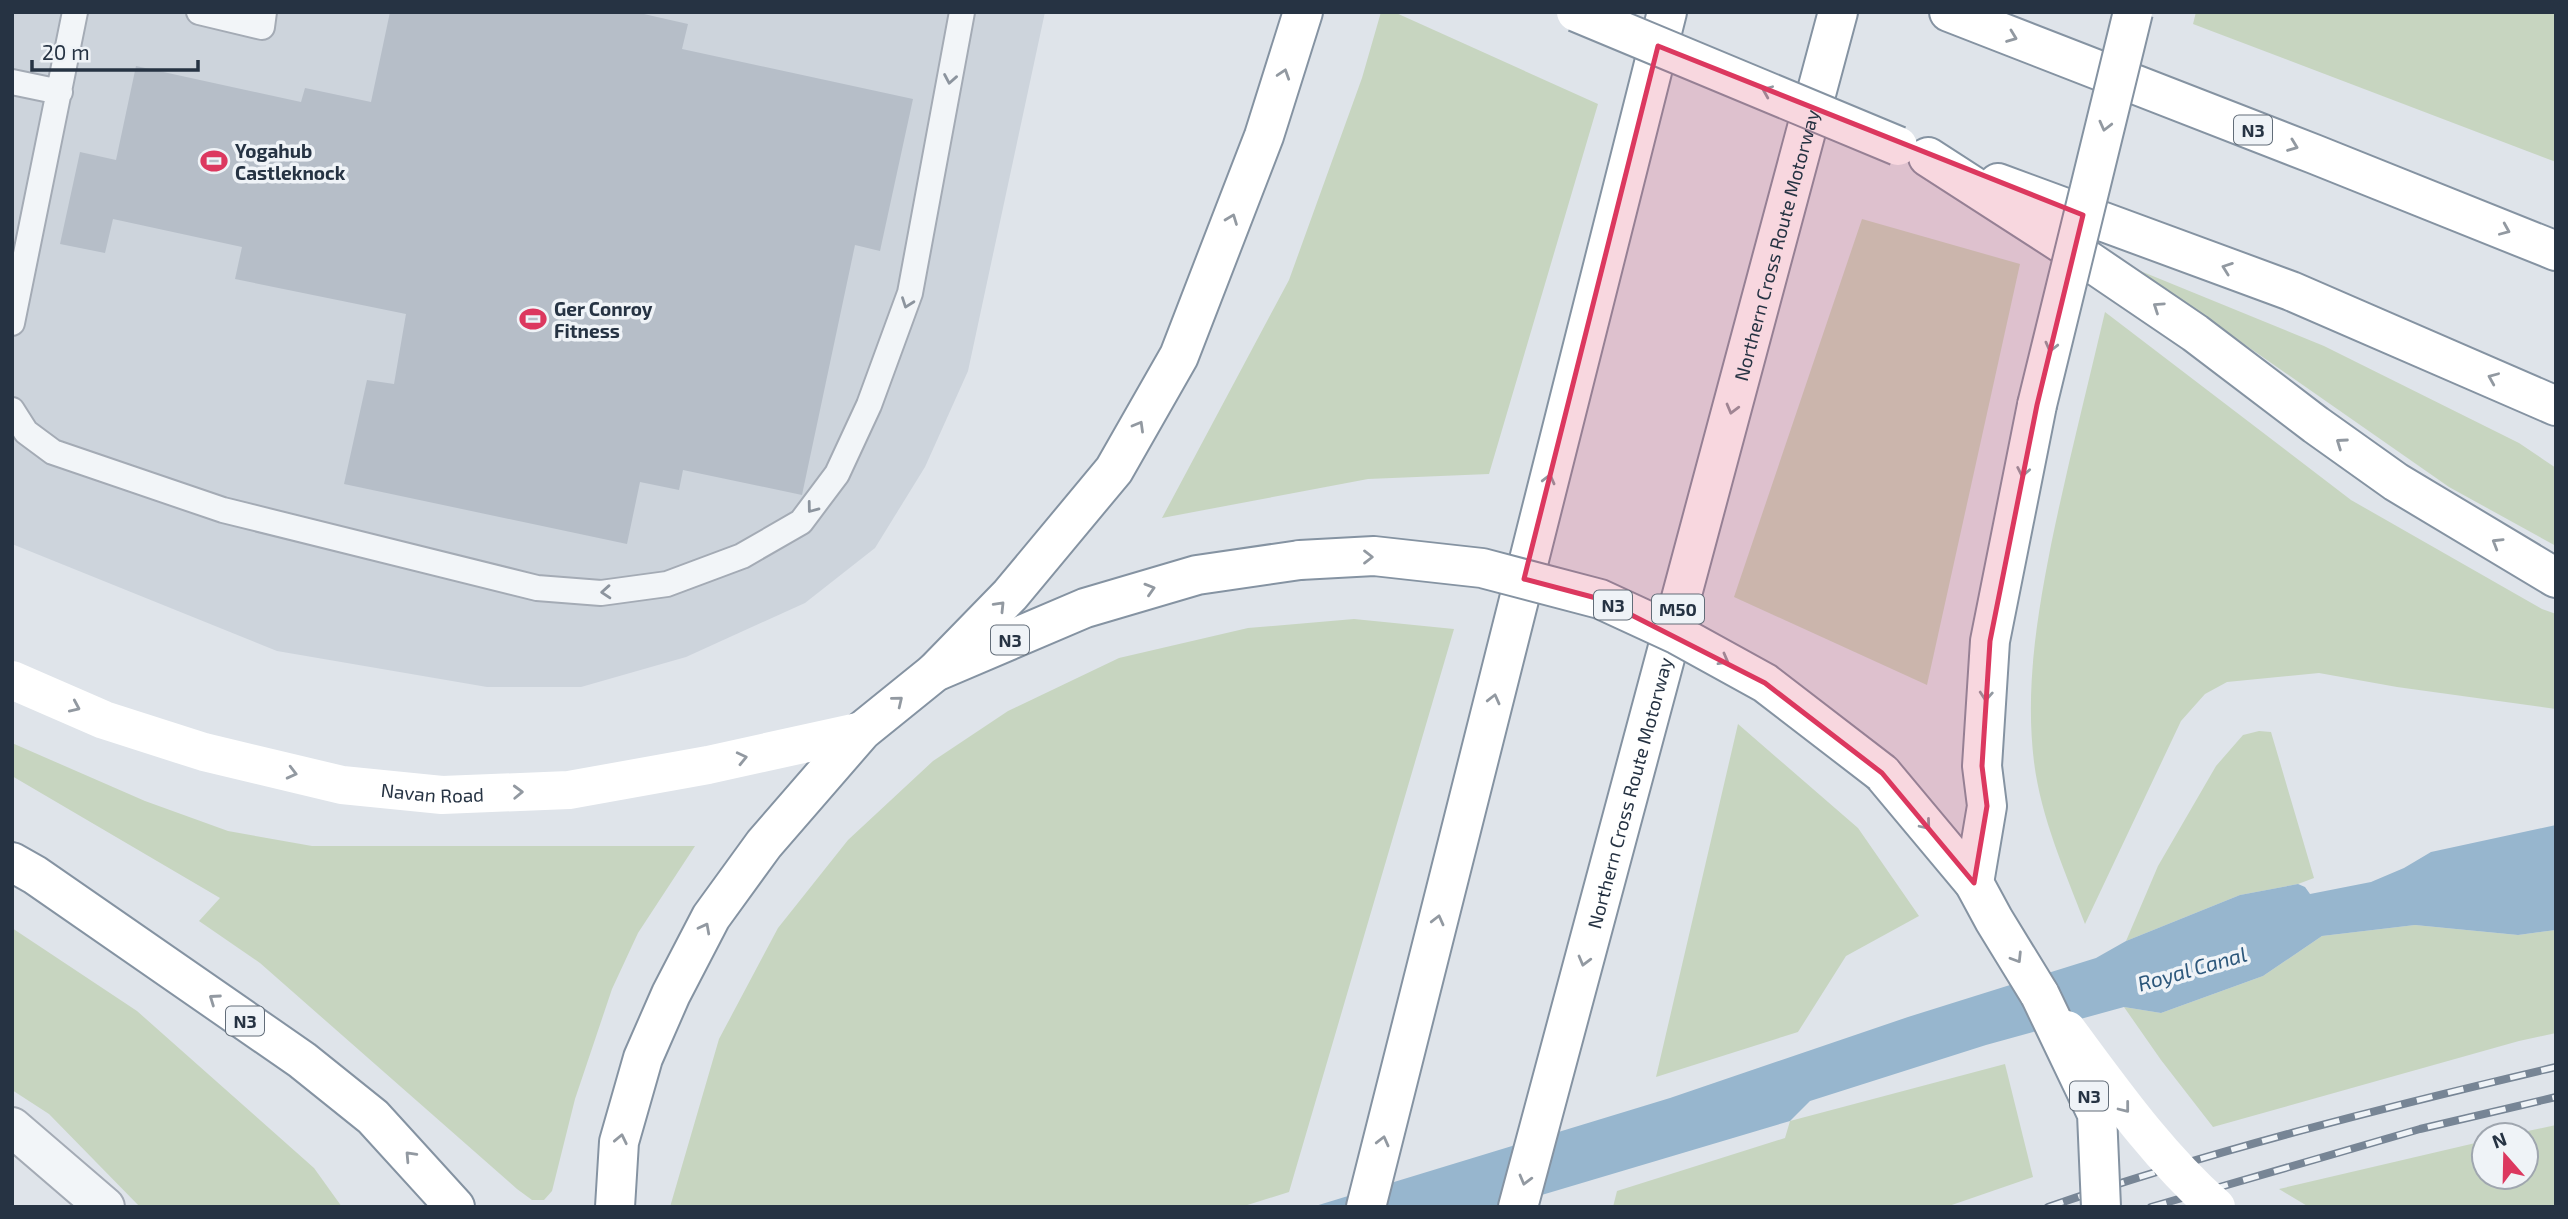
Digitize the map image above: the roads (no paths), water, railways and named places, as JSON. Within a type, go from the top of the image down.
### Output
[{"type":"main road","points":[[935,672],[1010,595],[1114,470],[1179,356],[1264,136],[1303,12]]},
{"type":"main road","points":[[1576,12],[1913,151],[2291,292],[2556,405]]},
{"type":"main road","points":[[1366,1207],[1667,12]]},
{"type":"main road","name":"Northern Cross Route Motorway","points":[[1518,1207],[1838,12]]},
{"type":"main road","name":"N3","points":[[1949,12],[2556,251]]},
{"type":"main road","points":[[1974,883],[1987,806],[1982,766],[1990,641],[2037,405],[2133,12]]},
{"type":"main road","points":[[1913,151],[2079,254],[2195,332],[2316,425],[2396,482],[2556,578]]},
{"type":"main road","name":"N3","points":[[615,1207],[620,1142],[643,1058],[671,994],[711,917],[764,844],[862,731],[935,672],[1097,605],[1197,575],[1300,559],[1374,556],[1482,568],[1600,599],[1678,635],[1765,683],[1882,773],[1974,883],[2040,995],[2097,1114],[2101,1207]]},
{"type":"main road","name":"Navan Road","points":[[12,680],[104,720],[204,752],[342,785],[442,795],[569,790],[708,765],[862,731]]},
{"type":"main road","name":"N3","points":[[12,862],[35,875],[302,1060],[373,1117],[455,1207]]},
{"type":"main road","points":[[2040,995],[2129,1114],[2185,1179],[2216,1207]]},
{"type":"street","points":[[12,1128],[105,1207]]},
{"type":"lane","points":[[12,323],[75,12]]},
{"type":"lane","points":[[199,12],[262,27],[264,12]]},
{"type":"lane","points":[[12,410],[26,432],[53,452],[223,510],[537,588],[601,593],[667,584],[742,556],[801,522],[837,474],[869,405],[910,293],[962,12]]},
{"type":"lane","points":[[12,82],[60,92]]},
{"type":"water","name":"Royal Canal","points":[[2556,825],[2556,930],[2518,935],[2415,925],[2322,936],[2263,976],[2161,1013],[2124,1007],[1986,1045],[1810,1101],[1790,1121],[1501,1207],[1312,1207],[1670,1098],[1908,1017],[2096,958],[2126,941],[2240,895],[2298,884],[2305,887],[2310,894],[2371,882],[2404,868],[2431,852]]},
{"type":"railway","points":[[2048,1207],[2300,1131],[2556,1067]]},
{"type":"railway","points":[[2151,1207],[2420,1129],[2556,1097]]},
{"type":"place","name":"Yogahub Castleknock","points":[[214,161]]},
{"type":"place","name":"Ger Conroy Fitness","points":[[533,319]]}]
